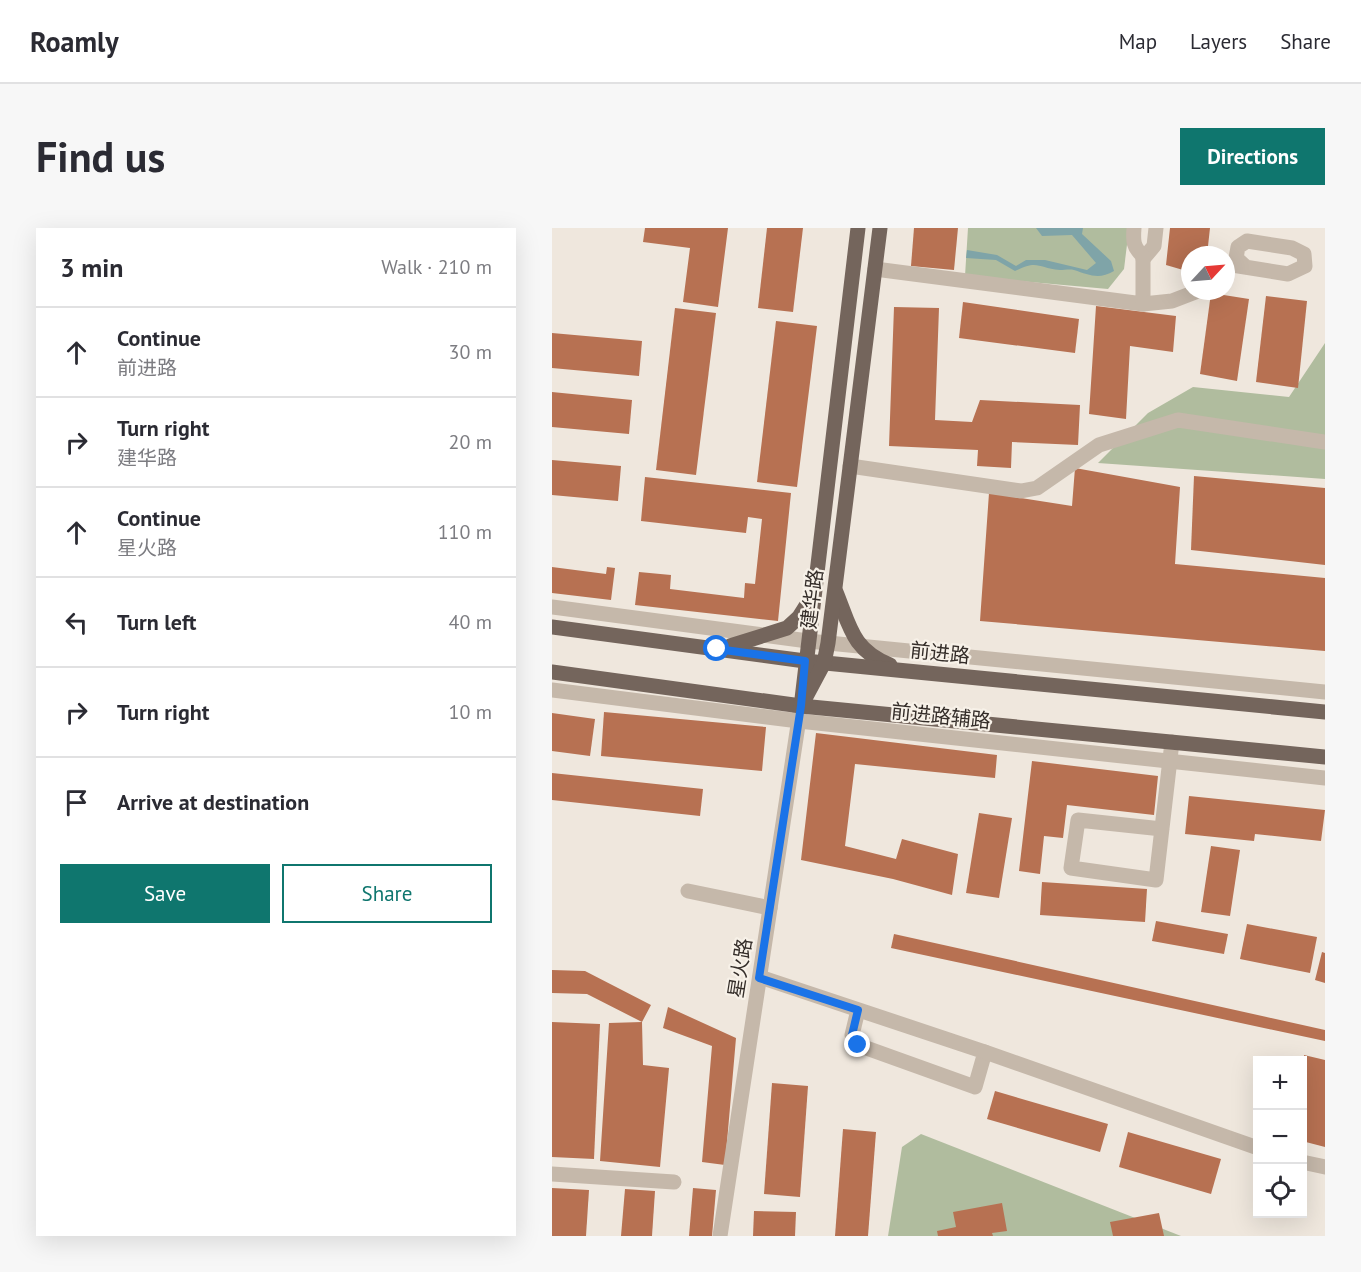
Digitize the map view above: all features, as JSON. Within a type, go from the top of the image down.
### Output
[{"type":"main road","name":"建华路","points":[[800,713],[858,228]]},
{"type":"main road","name":"建华路","points":[[800,713],[824,663],[828,643],[880,228]]},
{"type":"main road","points":[[834,589],[859,646],[876,659],[907,671]]},
{"type":"main road","points":[[717,649],[748,643],[787,628],[799,617],[814,593]]},
{"type":"main road","name":"前进路","points":[[552,627],[805,661],[1325,712]]},
{"type":"main road","points":[[552,672],[800,713],[1172,742],[1325,757]]},
{"type":"street","points":[[1134,228],[1133,240],[1143,259],[1143,304]]},
{"type":"street","points":[[1143,259],[1154,246],[1156,228]]},
{"type":"street","points":[[1235,265],[1246,267]]},
{"type":"street","points":[[875,269],[1143,304],[1172,302],[1181,298]]},
{"type":"street","points":[[850,466],[1021,491],[1037,488],[1099,445],[1178,420],[1325,442]]},
{"type":"street","points":[[552,607],[808,641],[1325,692]]},
{"type":"street","name":"前进路辅路","points":[[552,690],[800,713],[1170,762],[1325,778]]},
{"type":"street","name":"星火路","points":[[720,1236],[800,713]]},
{"type":"street","points":[[1162,829],[1078,820],[1071,868],[1156,880],[1170,762],[1172,742]]},
{"type":"street","points":[[688,891],[770,908]]},
{"type":"street","points":[[759,978],[985,1052],[1253,1147]]},
{"type":"street","points":[[858,1010],[852,1035],[858,1045],[975,1087],[985,1052]]},
{"type":"street","points":[[1307,1163],[1325,1167]]},
{"type":"street","points":[[552,1174],[674,1182]]},
{"type":"green space","points":[[968,228],[1129,228],[1124,269],[1108,289],[965,276]]},
{"type":"green space","points":[[1325,343],[1325,479],[1098,463],[1148,413],[1193,387],[1289,397]]},
{"type":"green space","points":[[921,1134],[1181,1236],[888,1236],[902,1147]]},
{"type":"water","points":[[1036,228],[1083,228],[1082,234],[1111,261],[1114,271],[1094,276],[1072,270],[1034,265],[1015,271],[996,260],[966,258],[967,250],[997,255],[1016,266],[1026,260],[1045,260],[1087,270],[1096,263],[1072,235],[1042,236]]},
{"type":"building","points":[[645,228],[728,228],[718,307],[683,302],[690,248],[643,242]]},
{"type":"building","points":[[767,228],[803,228],[793,312],[758,308]]},
{"type":"building","points":[[914,228],[958,228],[954,270],[911,266]]},
{"type":"building","points":[[1170,228],[1210,228],[1208,246],[1181,246],[1181,269],[1166,265]]},
{"type":"building","points":[[1266,296],[1307,301],[1298,388],[1256,382]]},
{"type":"building","points":[[1235,297],[1249,299],[1237,381],[1200,374],[1210,300],[1235,300]]},
{"type":"building","points":[[963,302],[1079,319],[1075,353],[959,338]]},
{"type":"building","points":[[1096,306],[1176,316],[1173,352],[1130,346],[1126,419],[1089,414]]},
{"type":"building","points":[[894,307],[939,308],[935,420],[972,422],[980,400],[1080,405],[1078,445],[1012,442],[1011,468],[977,466],[978,450],[889,446]]},
{"type":"building","points":[[675,308],[716,313],[696,475],[656,470]]},
{"type":"building","points":[[776,321],[817,326],[797,487],[757,482]]},
{"type":"building","points":[[552,333],[642,341],[639,376],[552,368]]},
{"type":"building","points":[[552,392],[632,400],[629,434],[552,427]]},
{"type":"building","points":[[552,460],[621,466],[618,501],[552,495]]},
{"type":"building","points":[[1075,468],[1180,487],[1175,564],[1325,578],[1325,651],[980,621],[989,493],[1072,506]]},
{"type":"building","points":[[1194,476],[1325,488],[1325,565],[1191,550]]},
{"type":"building","points":[[645,477],[791,493],[778,621],[635,605],[639,572],[671,575],[670,589],[744,598],[745,583],[755,584],[762,519],[748,517],[746,533],[641,521]]},
{"type":"building","points":[[552,567],[606,574],[607,567],[615,568],[611,600],[552,593]]},
{"type":"building","points":[[604,712],[766,727],[762,771],[601,756]]},
{"type":"building","points":[[552,713],[595,719],[590,756],[552,751]]},
{"type":"building","points":[[816,733],[997,755],[995,778],[855,764],[845,846],[896,859],[902,839],[958,854],[952,895],[893,879],[801,860]]},
{"type":"building","points":[[1032,761],[1158,776],[1154,815],[1067,805],[1063,838],[1044,836],[1040,874],[1019,871]]},
{"type":"building","points":[[552,773],[703,789],[700,816],[552,800]]},
{"type":"building","points":[[1189,796],[1325,810],[1321,841],[1255,834],[1254,841],[1185,834]]},
{"type":"building","points":[[979,813],[1012,818],[999,898],[966,893]]},
{"type":"building","points":[[1211,846],[1240,850],[1230,916],[1201,912]]},
{"type":"building","points":[[1042,882],[1147,889],[1145,922],[1040,915]]},
{"type":"building","points":[[1156,921],[1228,934],[1224,954],[1152,941]]},
{"type":"building","points":[[1247,924],[1317,937],[1310,973],[1240,959]]},
{"type":"building","points":[[894,934],[1325,1030],[1325,1041],[891,948]]},
{"type":"building","points":[[1322,952],[1325,953],[1325,983],[1315,980]]},
{"type":"building","points":[[552,970],[585,971],[651,1005],[642,1022],[587,994],[552,993]]},
{"type":"building","points":[[668,1007],[736,1038],[725,1165],[702,1162],[712,1046],[663,1028]]},
{"type":"building","points":[[552,1022],[600,1024],[594,1159],[552,1157]]},
{"type":"building","points":[[642,1022],[643,1065],[669,1068],[660,1167],[600,1161],[609,1023]]},
{"type":"building","points":[[1304,1055],[1325,1060],[1325,1147],[1307,1142],[1307,1056]]},
{"type":"building","points":[[772,1083],[808,1086],[800,1197],[764,1194]]},
{"type":"building","points":[[995,1091],[1108,1124],[1100,1152],[987,1119]]},
{"type":"building","points":[[843,1129],[876,1132],[868,1236],[835,1236]]},
{"type":"building","points":[[1128,1132],[1221,1159],[1211,1194],[1119,1167]]},
{"type":"building","points":[[552,1188],[589,1190],[586,1236],[552,1236]]},
{"type":"building","points":[[693,1188],[716,1190],[712,1236],[689,1236]]},
{"type":"building","points":[[625,1189],[655,1191],[652,1236],[621,1236]]},
{"type":"building","points":[[1002,1203],[1007,1231],[992,1233],[993,1236],[938,1236],[937,1231],[956,1227],[953,1212]]},
{"type":"building","points":[[754,1211],[796,1212],[795,1236],[753,1236]]},
{"type":"building","points":[[1159,1213],[1164,1236],[1113,1236],[1110,1222]]},
{"type":"route","points":[[717,649],[805,661],[801,706],[759,978],[858,1010],[852,1035],[858,1045]]}]
